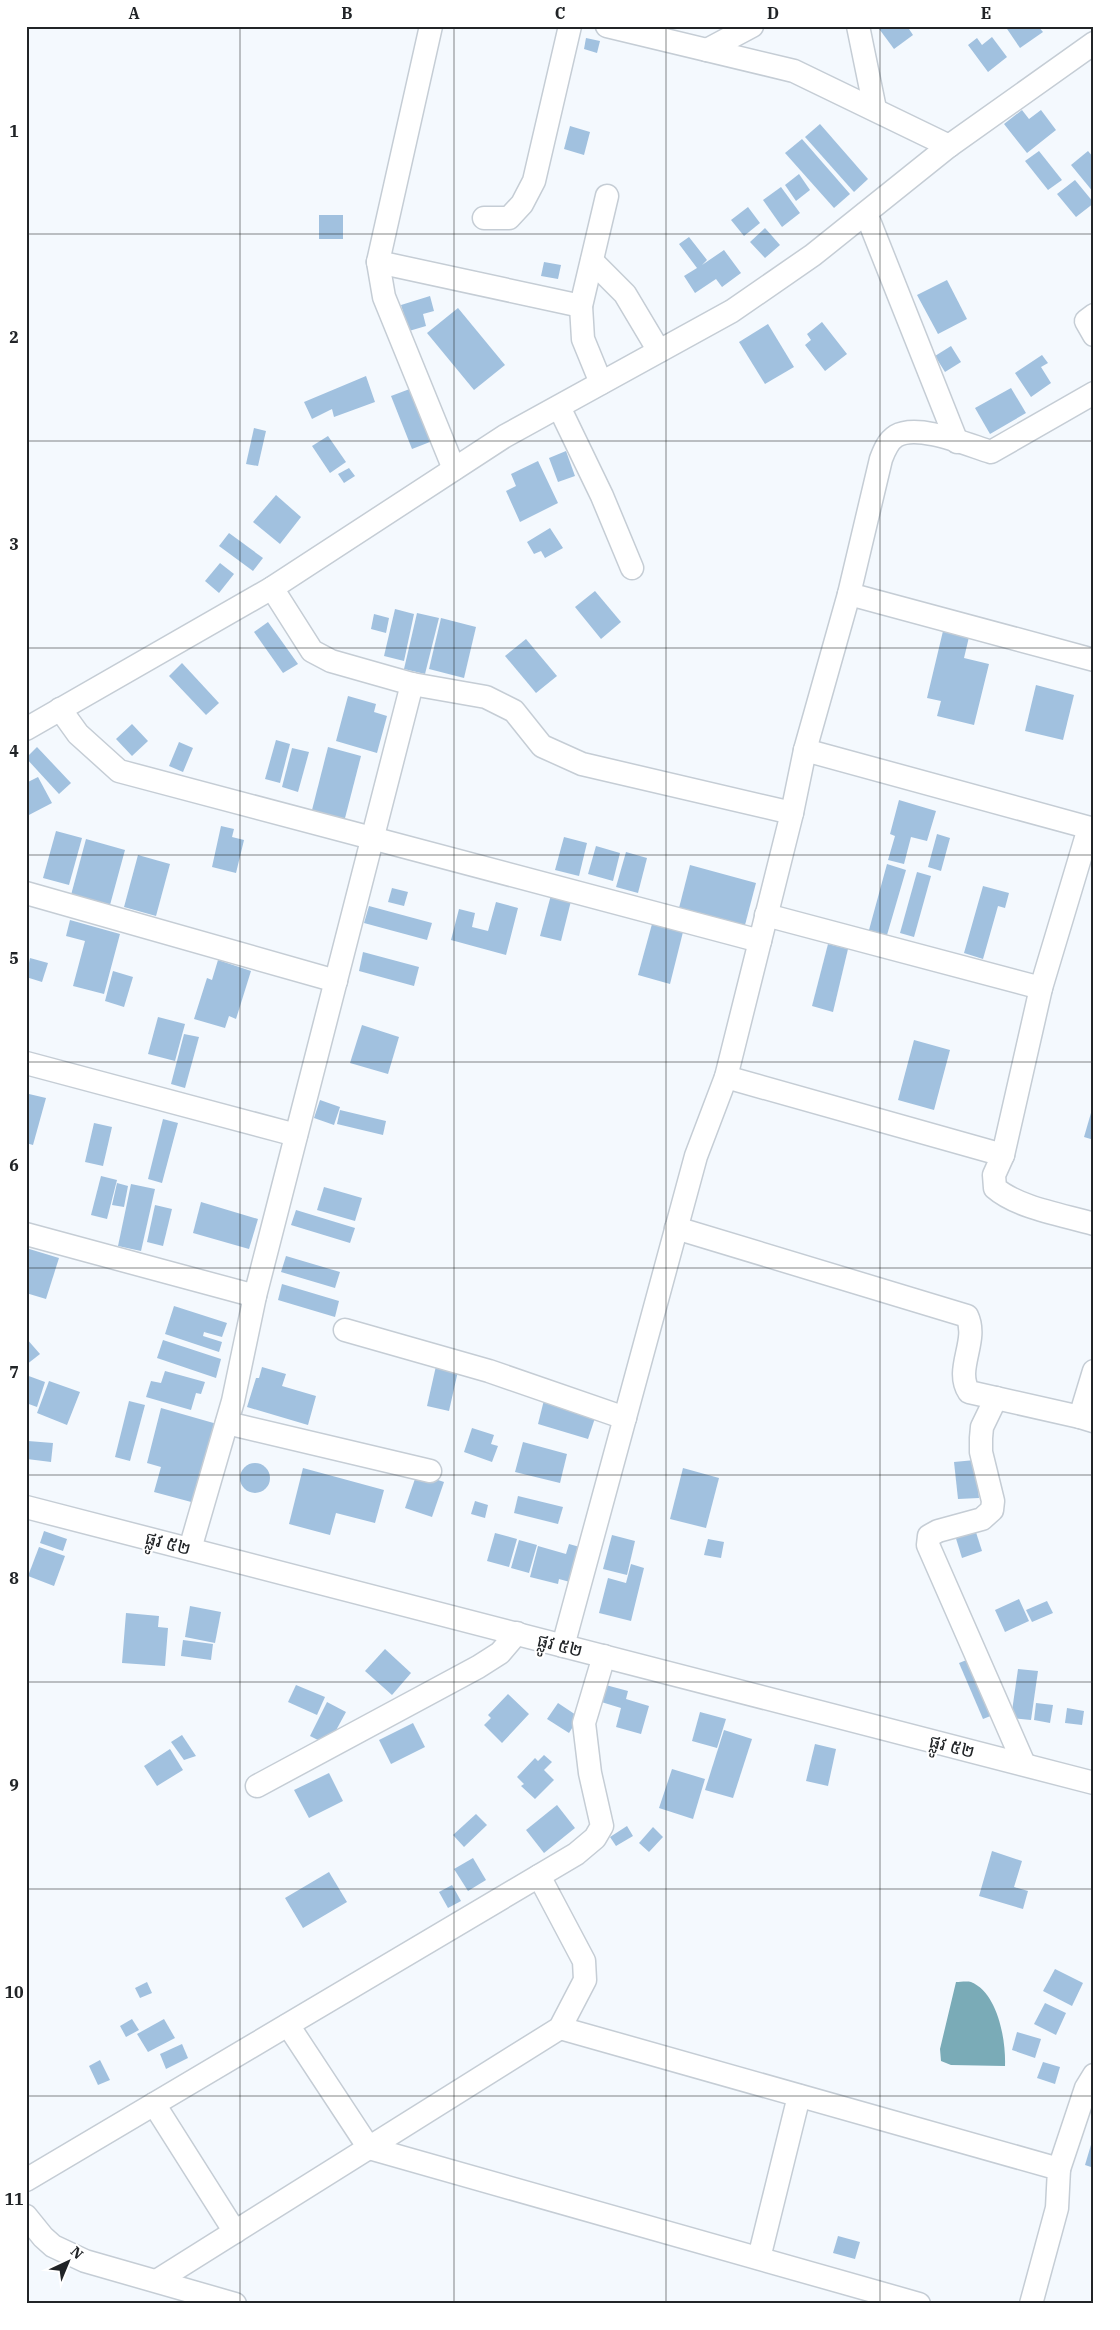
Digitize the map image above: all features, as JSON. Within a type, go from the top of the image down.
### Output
[{"type":"street","points":[[431,26],[378,262],[384,297],[454,469]]},
{"type":"street","points":[[484,218],[509,218],[522,204],[534,181],[570,26]]},
{"type":"street","points":[[607,26],[794,71],[949,146]]},
{"type":"street","points":[[707,50],[752,26]]},
{"type":"street","points":[[858,26],[875,109]]},
{"type":"street","points":[[26,729],[272,588],[505,436],[732,311],[813,255],[949,146],[1094,43]]},
{"type":"street","points":[[601,383],[583,339],[581,306],[607,196]]},
{"type":"street","points":[[866,213],[957,442]]},
{"type":"street","points":[[592,261],[625,294],[659,351]]},
{"type":"street","points":[[378,262],[581,306]]},
{"type":"street","points":[[1094,315],[1086,321],[1094,336]]},
{"type":"street","points":[[563,1646],[696,1156],[726,1076],[792,813],[804,750],[849,594],[881,459],[887,446],[896,436],[911,432],[925,432],[991,452],[1094,393]]},
{"type":"street","points":[[559,407],[602,496],[632,568]]},
{"type":"street","points":[[272,588],[312,651],[331,661],[412,684],[486,697],[514,711],[542,746],[582,764],[792,813]]},
{"type":"street","points":[[849,594],[1094,660]]},
{"type":"street","points":[[190,1549],[226,1423],[255,1296],[412,684]]},
{"type":"street","points":[[60,709],[78,734],[119,771],[760,941]]},
{"type":"street","points":[[804,750],[1091,828],[1041,988],[1003,1155],[994,1175],[995,1188],[1002,1194],[1020,1202],[1094,1224]]},
{"type":"street","points":[[26,893],[336,980]]},
{"type":"street","points":[[766,916],[1041,988]]},
{"type":"street","points":[[26,1063],[296,1135]]},
{"type":"street","points":[[726,1076],[1003,1155]]},
{"type":"street","points":[[676,1228],[968,1316],[972,1326],[964,1369],[964,1385],[969,1392],[1087,1419],[1094,1371]]},
{"type":"street","points":[[26,1234],[255,1296]]},
{"type":"street","points":[[345,1330],[489,1371],[624,1418]]},
{"type":"street","points":[[996,1398],[982,1427],[981,1452],[993,1501],[992,1510],[982,1519],[938,1531],[929,1536],[928,1545],[1024,1764]]},
{"type":"street","points":[[226,1423],[355,1455],[430,1471]]},
{"type":"street","name":"ផ្លូវ ៥២","points":[[26,1506],[1094,1782]]},
{"type":"street","points":[[257,1786],[478,1667],[500,1653],[517,1634]]},
{"type":"street","points":[[26,2180],[576,1854],[596,1838],[602,1826],[590,1773],[584,1723],[604,1656]]},
{"type":"street","points":[[158,2280],[560,2028],[586,1980],[584,1961],[539,1876]]},
{"type":"street","points":[[288,2024],[369,2148],[919,2304]]},
{"type":"street","points":[[560,2028],[1059,2169]]},
{"type":"street","points":[[1031,2304],[1056,2208],[1059,2169],[1086,2088],[1094,2075]]},
{"type":"street","points":[[759,2258],[799,2096]]},
{"type":"street","points":[[154,2104],[234,2232]]},
{"type":"street","points":[[26,2216],[43,2237],[67,2254],[85,2261],[158,2280],[235,2304]]},
{"type":"water","points":[[956,1982],[971,1982],[988,1996],[1002,2031],[1005,2066],[951,2065],[941,2061],[940,2049]]},
{"type":"building","points":[[877,26],[907,26],[913,35],[894,49]]},
{"type":"building","points":[[1005,26],[1038,26],[1043,32],[1020,48]]},
{"type":"building","points":[[992,37],[1007,57],[988,72],[968,45],[977,38],[982,45]]},
{"type":"building","points":[[586,38],[600,41],[597,53],[584,49]]},
{"type":"building","points":[[1022,110],[1029,119],[1041,110],[1056,130],[1027,153],[1004,124]]},
{"type":"building","points":[[820,124],[868,179],[854,192],[805,137]]},
{"type":"building","points":[[570,126],[590,132],[584,155],[564,149]]},
{"type":"building","points":[[802,139],[850,194],[834,208],[785,153]]},
{"type":"building","points":[[1039,151],[1062,180],[1048,190],[1025,161]]},
{"type":"building","points":[[1088,151],[1094,158],[1094,193],[1071,165]]},
{"type":"building","points":[[799,174],[810,190],[796,201],[785,185]]},
{"type":"building","points":[[1075,180],[1094,203],[1076,217],[1057,194]]},
{"type":"building","points":[[781,187],[800,213],[782,227],[763,200]]},
{"type":"building","points":[[748,207],[760,223],[744,236],[731,220]]},
{"type":"building","points":[[319,215],[343,215],[343,239],[319,239]]},
{"type":"building","points":[[765,228],[780,245],[765,258],[750,242]]},
{"type":"building","points":[[689,237],[707,260],[702,265],[724,250],[741,273],[722,287],[716,279],[695,293],[684,276],[697,268],[679,244]]},
{"type":"building","points":[[544,262],[561,265],[558,279],[541,276]]},
{"type":"building","points":[[947,280],[967,319],[938,334],[917,295]]},
{"type":"building","points":[[430,296],[434,311],[423,314],[426,326],[409,331],[401,305]]},
{"type":"building","points":[[458,308],[505,365],[474,390],[427,333]]},
{"type":"building","points":[[822,322],[847,354],[825,371],[805,345],[811,340],[807,334]]},
{"type":"building","points":[[768,324],[794,367],[765,384],[739,342]]},
{"type":"building","points":[[951,346],[961,362],[945,372],[935,356]]},
{"type":"building","points":[[1042,355],[1048,363],[1041,367],[1051,383],[1031,397],[1015,373]]},
{"type":"building","points":[[366,376],[375,402],[334,417],[332,409],[312,419],[304,402]]},
{"type":"building","points":[[415,387],[435,440],[412,449],[391,396]]},
{"type":"building","points":[[1011,388],[1026,413],[990,434],[975,408]]},
{"type":"building","points":[[254,428],[266,431],[258,466],[246,464]]},
{"type":"building","points":[[328,436],[346,462],[330,473],[312,446]]},
{"type":"building","points":[[566,451],[575,476],[558,482],[549,458]]},
{"type":"building","points":[[538,461],[558,503],[520,522],[506,491],[516,486],[511,474]]},
{"type":"building","points":[[349,468],[355,476],[344,483],[338,474]]},
{"type":"building","points":[[276,495],[301,517],[280,544],[253,522]]},
{"type":"building","points":[[550,528],[563,548],[545,558],[541,551],[534,554],[527,542]]},
{"type":"building","points":[[229,533],[263,558],[253,571],[219,546]]},
{"type":"building","points":[[220,563],[234,574],[219,593],[205,581]]},
{"type":"building","points":[[595,591],[621,622],[601,639],[575,607]]},
{"type":"building","points":[[395,609],[414,614],[404,661],[384,656]]},
{"type":"building","points":[[417,613],[439,618],[425,674],[404,669]]},
{"type":"building","points":[[374,614],[389,618],[386,633],[371,629]]},
{"type":"building","points":[[441,618],[476,627],[464,678],[429,669]]},
{"type":"building","points":[[268,622],[298,664],[283,673],[254,632]]},
{"type":"building","points":[[943,631],[969,637],[964,658],[989,664],[974,725],[937,716],[941,701],[927,698]]},
{"type":"building","points":[[526,639],[557,676],[536,693],[505,656]]},
{"type":"building","points":[[182,663],[219,703],[206,715],[169,676]]},
{"type":"building","points":[[1036,685],[1074,695],[1063,740],[1025,731]]},
{"type":"building","points":[[348,696],[376,704],[374,712],[387,716],[377,753],[336,741]]},
{"type":"building","points":[[132,724],[148,741],[132,756],[116,739]]},
{"type":"building","points":[[276,740],[290,744],[280,783],[265,779]]},
{"type":"building","points":[[179,742],[193,748],[183,772],[169,766]]},
{"type":"building","points":[[37,747],[71,783],[59,794],[26,758]]},
{"type":"building","points":[[328,747],[361,756],[344,822],[311,814]]},
{"type":"building","points":[[292,748],[309,752],[298,792],[282,787]]},
{"type":"building","points":[[38,777],[52,803],[27,816],[26,783]]},
{"type":"building","points":[[899,800],[936,811],[927,841],[911,837],[904,864],[888,860],[895,836],[890,834]]},
{"type":"building","points":[[221,826],[234,829],[232,837],[244,840],[236,873],[212,867]]},
{"type":"building","points":[[56,831],[82,838],[69,885],[43,878]]},
{"type":"building","points":[[937,834],[950,838],[941,871],[928,867]]},
{"type":"building","points":[[564,837],[587,843],[579,876],[555,870]]},
{"type":"building","points":[[86,839],[125,850],[110,905],[71,895]]},
{"type":"building","points":[[596,846],[620,853],[613,881],[588,874]]},
{"type":"building","points":[[626,852],[647,858],[638,893],[616,887]]},
{"type":"building","points":[[138,855],[170,864],[156,916],[124,907]]},
{"type":"building","points":[[887,864],[906,870],[887,935],[869,930]]},
{"type":"building","points":[[690,865],[756,883],[745,925],[679,908]]},
{"type":"building","points":[[917,872],[931,876],[914,937],[900,933]]},
{"type":"building","points":[[983,886],[1009,893],[1005,908],[998,906],[983,959],[964,953]]},
{"type":"building","points":[[392,888],[408,892],[404,906],[388,902]]},
{"type":"building","points":[[551,895],[571,901],[561,941],[540,936]]},
{"type":"building","points":[[496,902],[518,908],[506,955],[451,940],[459,909],[475,913],[472,927],[488,931]]},
{"type":"building","points":[[369,906],[432,923],[427,940],[364,923]]},
{"type":"building","points":[[70,920],[120,934],[104,994],[73,986],[85,941],[66,936]]},
{"type":"building","points":[[652,924],[683,932],[670,984],[638,975]]},
{"type":"building","points":[[828,944],[848,949],[833,1012],[812,1006]]},
{"type":"building","points":[[363,952],[419,967],[414,986],[359,971]]},
{"type":"building","points":[[30,958],[48,963],[42,982],[26,977]]},
{"type":"building","points":[[218,960],[251,971],[236,1019],[229,1016],[225,1028],[194,1019],[207,978],[212,980]]},
{"type":"building","points":[[113,971],[133,977],[124,1007],[105,1001]]},
{"type":"building","points":[[158,1017],[185,1024],[175,1061],[148,1054]]},
{"type":"building","points":[[362,1025],[399,1037],[388,1074],[350,1063]]},
{"type":"building","points":[[184,1034],[199,1037],[185,1088],[171,1084]]},
{"type":"building","points":[[914,1040],[950,1050],[934,1110],[898,1100]]},
{"type":"building","points":[[29,1094],[46,1098],[33,1145],[26,1143],[26,1104]]},
{"type":"building","points":[[320,1100],[340,1107],[334,1125],[314,1118]]},
{"type":"building","points":[[1094,1106],[1094,1140],[1084,1137]]},
{"type":"building","points":[[340,1110],[386,1121],[383,1135],[337,1124]]},
{"type":"building","points":[[163,1119],[178,1123],[162,1183],[148,1179]]},
{"type":"building","points":[[94,1123],[112,1127],[103,1166],[85,1162]]},
{"type":"building","points":[[101,1176],[117,1180],[107,1219],[91,1215]]},
{"type":"building","points":[[117,1183],[128,1186],[124,1207],[112,1205]]},
{"type":"building","points":[[131,1184],[155,1189],[141,1251],[118,1246]]},
{"type":"building","points":[[324,1187],[362,1198],[355,1221],[317,1210]]},
{"type":"building","points":[[201,1202],[258,1219],[249,1249],[193,1233]]},
{"type":"building","points":[[155,1205],[172,1209],[163,1246],[147,1242]]},
{"type":"building","points":[[296,1210],[355,1228],[350,1243],[291,1225]]},
{"type":"building","points":[[26,1248],[59,1258],[46,1299],[26,1293]]},
{"type":"building","points":[[286,1256],[340,1272],[335,1288],[281,1272]]},
{"type":"building","points":[[282,1284],[339,1301],[335,1317],[278,1300]]},
{"type":"building","points":[[174,1306],[227,1323],[222,1337],[204,1332],[203,1336],[222,1342],[219,1352],[165,1334]]},
{"type":"building","points":[[26,1338],[40,1354],[26,1365]]},
{"type":"building","points":[[163,1340],[221,1359],[216,1378],[157,1358]]},
{"type":"building","points":[[436,1366],[458,1371],[449,1411],[427,1406]]},
{"type":"building","points":[[262,1367],[286,1374],[282,1386],[316,1396],[308,1425],[247,1407],[256,1378],[259,1378]]},
{"type":"building","points":[[165,1371],[205,1382],[201,1394],[196,1393],[191,1410],[146,1397],[151,1381],[161,1383]]},
{"type":"building","points":[[26,1375],[45,1382],[37,1407],[26,1403]]},
{"type":"building","points":[[49,1381],[80,1392],[67,1425],[37,1413]]},
{"type":"building","points":[[544,1400],[596,1415],[588,1439],[538,1424]]},
{"type":"building","points":[[129,1401],[145,1405],[130,1461],[115,1457]]},
{"type":"building","points":[[161,1408],[217,1424],[195,1503],[154,1492],[161,1467],[147,1463]]},
{"type":"building","points":[[472,1428],[494,1435],[491,1444],[498,1446],[492,1462],[464,1452]]},
{"type":"building","points":[[28,1441],[53,1443],[51,1462],[27,1459]]},
{"type":"building","points":[[523,1442],[567,1454],[560,1483],[515,1472]]},
{"type":"building","points":[[975,1460],[979,1498],[958,1499],[954,1462]]},
{"type":"building","points":[[255,1463],[261,1464],[269,1472],[269,1484],[261,1492],[255,1493],[249,1492],[241,1484],[240,1478],[241,1472],[249,1464]]},
{"type":"building","points":[[303,1468],[384,1490],[375,1523],[336,1513],[330,1535],[289,1524]]},
{"type":"building","points":[[683,1468],[719,1478],[706,1528],[670,1519]]},
{"type":"building","points":[[417,1473],[444,1482],[432,1517],[405,1508]]},
{"type":"building","points":[[518,1496],[563,1507],[558,1524],[514,1513]]},
{"type":"building","points":[[475,1501],[488,1505],[485,1518],[471,1514]]},
{"type":"building","points":[[974,1526],[982,1551],[962,1558],[954,1532]]},
{"type":"building","points":[[44,1531],[67,1539],[63,1551],[40,1543]]},
{"type":"building","points":[[495,1533],[517,1539],[509,1567],[487,1561]]},
{"type":"building","points":[[612,1535],[635,1541],[627,1575],[603,1569]]},
{"type":"building","points":[[708,1539],[724,1542],[721,1558],[704,1555]]},
{"type":"building","points":[[519,1540],[537,1545],[529,1573],[511,1568]]},
{"type":"building","points":[[569,1544],[587,1549],[577,1584],[559,1579],[558,1584],[530,1577],[538,1546],[566,1554]]},
{"type":"building","points":[[39,1547],[65,1556],[54,1586],[28,1576]]},
{"type":"building","points":[[631,1564],[644,1568],[631,1621],[599,1613],[608,1578],[626,1583]]},
{"type":"building","points":[[1019,1599],[1029,1621],[1005,1632],[995,1610]]},
{"type":"building","points":[[1047,1601],[1053,1613],[1032,1622],[1026,1610]]},
{"type":"building","points":[[190,1606],[221,1612],[215,1643],[185,1637]]},
{"type":"building","points":[[126,1613],[159,1616],[158,1627],[168,1628],[165,1666],[122,1663]]},
{"type":"building","points":[[183,1640],[213,1644],[211,1660],[181,1656]]},
{"type":"building","points":[[385,1649],[411,1673],[392,1695],[365,1671]]},
{"type":"building","points":[[974,1657],[998,1713],[983,1719],[959,1663]]},
{"type":"building","points":[[1018,1669],[1038,1671],[1031,1720],[1011,1718]]},
{"type":"building","points":[[602,1684],[628,1691],[626,1699],[649,1706],[641,1734],[616,1727],[621,1708],[598,1701]]},
{"type":"building","points":[[296,1685],[325,1697],[317,1715],[288,1702]]},
{"type":"building","points":[[508,1694],[529,1714],[502,1743],[484,1725],[491,1718],[488,1715]]},
{"type":"building","points":[[327,1702],[346,1712],[328,1745],[310,1736]]},
{"type":"building","points":[[558,1703],[579,1717],[569,1733],[547,1719]]},
{"type":"building","points":[[1036,1703],[1053,1705],[1050,1723],[1034,1720]]},
{"type":"building","points":[[1067,1708],[1084,1711],[1082,1725],[1065,1723]]},
{"type":"building","points":[[700,1712],[726,1719],[717,1748],[692,1741]]},
{"type":"building","points":[[413,1723],[425,1747],[391,1764],[379,1740]]},
{"type":"building","points":[[724,1730],[752,1739],[733,1798],[705,1790]]},
{"type":"building","points":[[182,1735],[196,1756],[184,1760],[171,1742]]},
{"type":"building","points":[[815,1744],[836,1749],[828,1786],[806,1781]]},
{"type":"building","points":[[170,1749],[183,1770],[157,1786],[144,1766]]},
{"type":"building","points":[[544,1755],[552,1762],[544,1770],[554,1780],[535,1799],[521,1786],[524,1784],[517,1777],[535,1758],[538,1761]]},
{"type":"building","points":[[672,1769],[705,1779],[693,1819],[659,1808]]},
{"type":"building","points":[[329,1773],[343,1801],[309,1818],[294,1790]]},
{"type":"building","points":[[557,1805],[575,1828],[544,1853],[526,1830]]},
{"type":"building","points":[[476,1814],[487,1825],[464,1847],[453,1835]]},
{"type":"building","points":[[627,1826],[633,1836],[616,1846],[610,1837]]},
{"type":"building","points":[[653,1827],[663,1837],[649,1852],[639,1843]]},
{"type":"building","points":[[992,1851],[1022,1861],[1014,1887],[1028,1891],[1023,1909],[979,1896]]},
{"type":"building","points":[[473,1858],[486,1880],[468,1891],[454,1869]]},
{"type":"building","points":[[329,1872],[347,1902],[303,1928],[285,1898]]},
{"type":"building","points":[[452,1885],[461,1901],[448,1908],[439,1892]]},
{"type":"building","points":[[1055,1969],[1083,1983],[1072,2006],[1043,1991]]},
{"type":"building","points":[[147,1982],[152,1993],[140,1998],[135,1988]]},
{"type":"building","points":[[1045,2003],[1066,2013],[1056,2035],[1034,2024]]},
{"type":"building","points":[[132,2019],[139,2030],[126,2037],[120,2026]]},
{"type":"building","points":[[164,2019],[175,2038],[148,2052],[137,2034]]},
{"type":"building","points":[[1017,2032],[1041,2039],[1035,2058],[1012,2050]]},
{"type":"building","points":[[182,2044],[188,2058],[166,2069],[160,2054]]},
{"type":"building","points":[[100,2060],[110,2080],[98,2085],[89,2066]]},
{"type":"building","points":[[1043,2062],[1060,2067],[1055,2084],[1037,2078]]},
{"type":"building","points":[[1094,2138],[1094,2168],[1085,2165]]},
{"type":"building","points":[[838,2236],[860,2242],[855,2259],[833,2253]]}]
